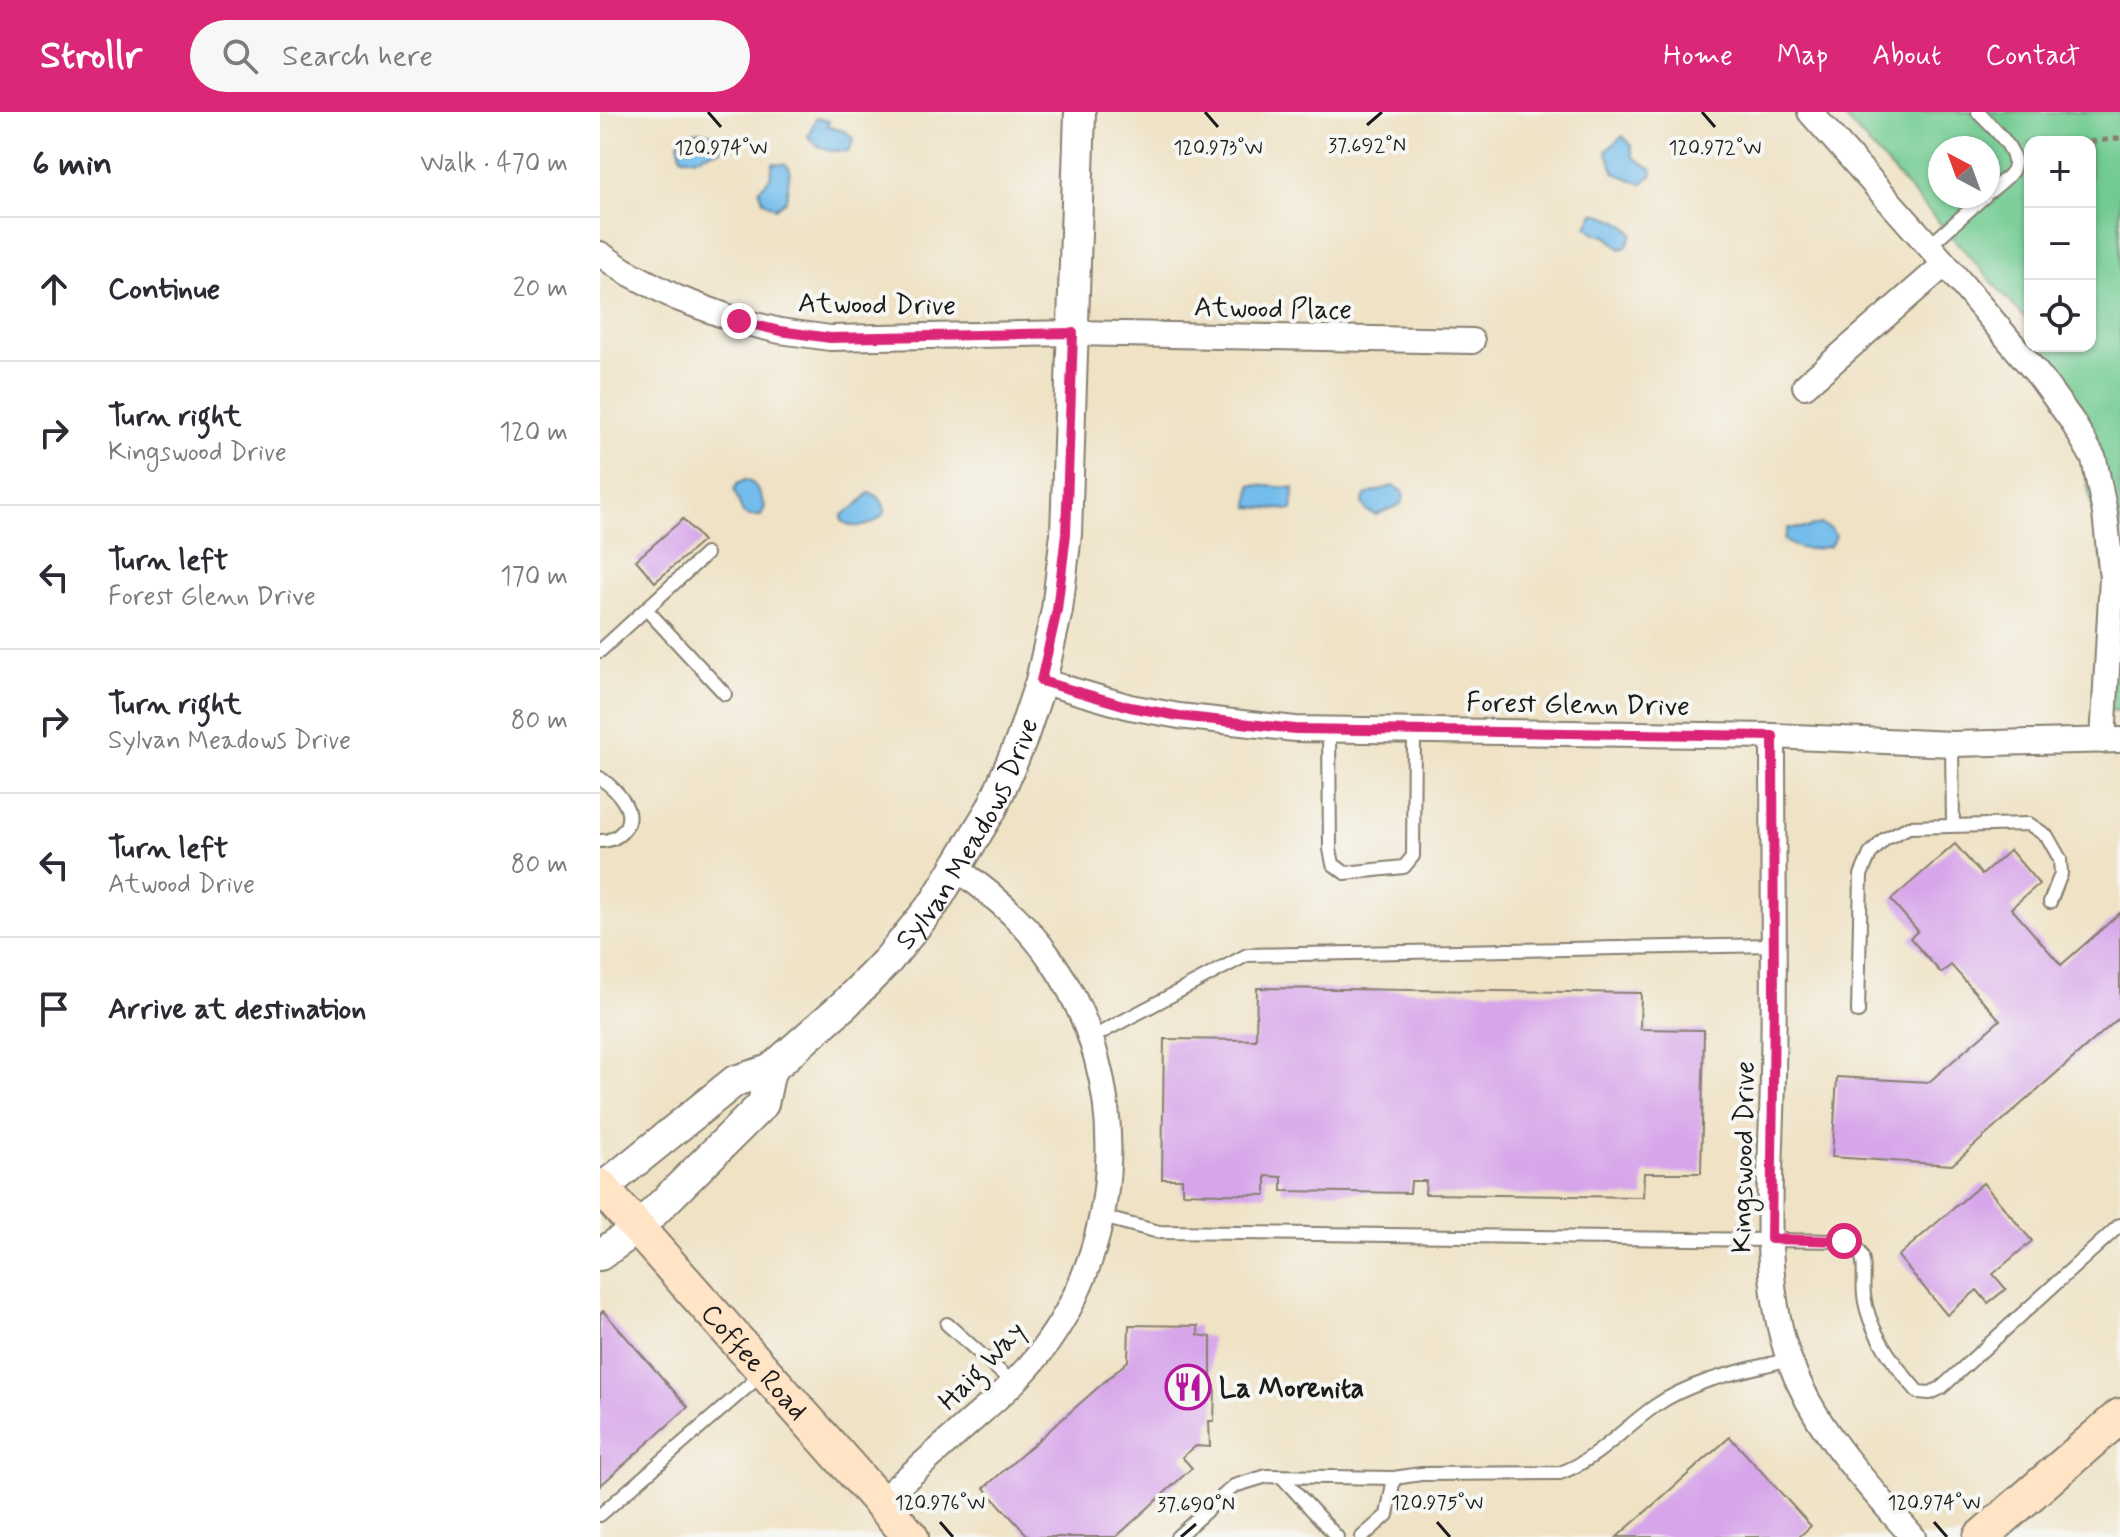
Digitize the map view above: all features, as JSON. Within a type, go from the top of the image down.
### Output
[{"type":"main road","name":"Coffee Road","points":[[601,1188],[911,1537]]},
{"type":"main road","points":[[1981,1537],[2120,1416]]},
{"type":"street","name":"Sylvan Meadows Drive","points":[[601,1188],[735,1081],[770,1070],[845,1004],[888,960],[935,902],[992,808],[1021,741],[1041,681],[1057,610],[1066,534],[1080,112]]},
{"type":"street","points":[[1810,112],[2040,377],[2072,421],[2094,459],[2105,513],[2112,578],[2112,740]]},
{"type":"street","name":"Atwood Drive","points":[[600,254],[677,298],[739,321],[780,331],[830,338],[1073,333]]},
{"type":"street","points":[[1805,386],[1937,255]]},
{"type":"street","name":"Atwood Place","points":[[1073,333],[1472,341]]},
{"type":"street","name":"Forest Glenn Drive","points":[[1041,681],[1130,707],[1179,716],[1295,729],[1773,736],[1952,744],[2112,740]]},
{"type":"street","name":"Kingswood Drive","points":[[1773,736],[1770,1271],[1775,1303],[1789,1359],[1808,1403],[1830,1440],[1913,1537]]},
{"type":"street","name":"Haig Way","points":[[880,1502],[1013,1383],[1040,1353],[1066,1314],[1086,1272],[1102,1217],[1109,1176],[1109,1130],[1103,1084],[1091,1038],[1072,996],[1052,961],[1019,920],[957,869]]},
{"type":"street","points":[[600,1255],[638,1228],[763,1104],[770,1070]]},
{"type":"lane","points":[[1978,112],[1999,136]]},
{"type":"lane","points":[[2000,137],[2015,162],[2011,173],[2000,183]]},
{"type":"lane","points":[[1937,255],[1975,208]]},
{"type":"lane","points":[[600,651],[706,554]]},
{"type":"lane","points":[[646,609],[725,694]]},
{"type":"lane","points":[[1329,730],[1330,849],[1333,864],[1345,873],[1404,867],[1413,856],[1414,731]]},
{"type":"lane","points":[[1952,744],[1953,826]]},
{"type":"lane","points":[[600,778],[627,805],[630,817],[626,828],[618,836],[600,841]]},
{"type":"lane","points":[[1858,1012],[1861,875],[1870,854],[1885,839],[1909,827],[2029,824],[2047,836],[2060,859],[2061,874],[2050,902]]},
{"type":"lane","points":[[1091,1038],[1247,955],[1774,945]]},
{"type":"lane","points":[[1102,1217],[1159,1232],[1844,1241],[1858,1249],[1862,1256],[1864,1297],[1873,1327],[1902,1374],[1918,1392],[1930,1393],[1941,1388],[2120,1225]]},
{"type":"lane","points":[[947,1324],[1013,1383]]},
{"type":"lane","points":[[1177,1537],[1234,1486],[1267,1476],[1394,1478],[1421,1474],[1560,1473],[1581,1465],[1657,1405],[1695,1385],[1789,1359]]},
{"type":"lane","points":[[600,1515],[765,1371]]},
{"type":"lane","points":[[1281,1476],[1337,1537]]},
{"type":"lane","points":[[1362,1537],[1387,1515],[1394,1478]]},
{"type":"path","points":[[2096,141],[2120,138]]},
{"type":"green space","points":[[1840,112],[2120,112],[2120,711],[2100,710],[2113,614],[2071,401],[2045,352],[2096,352],[2096,136],[2024,136],[2024,317]]},
{"type":"water","points":[[816,118],[829,121],[828,126],[846,132],[854,139],[849,151],[827,150],[808,137]]},
{"type":"water","points":[[699,131],[720,136],[724,145],[720,151],[691,158],[681,156],[678,142],[688,133]]},
{"type":"water","points":[[1623,136],[1631,145],[1633,157],[1652,169],[1652,174],[1642,184],[1615,173],[1606,151]]},
{"type":"water","points":[[773,163],[786,164],[790,169],[786,200],[775,208],[763,200],[759,189],[770,178]]},
{"type":"water","points":[[1594,213],[1616,220],[1629,229],[1633,234],[1626,247],[1620,249],[1608,237],[1587,227]]},
{"type":"water","points":[[745,480],[753,484],[760,494],[765,507],[761,516],[743,513],[734,490],[737,484]]},
{"type":"water","points":[[1251,485],[1294,488],[1292,510],[1249,507]]},
{"type":"water","points":[[1392,486],[1402,491],[1401,504],[1376,515],[1367,511],[1362,503],[1365,495]]},
{"type":"water","points":[[869,493],[882,502],[885,512],[881,517],[871,524],[859,526],[842,521],[842,515]]},
{"type":"water","points":[[1820,524],[1830,528],[1836,536],[1830,546],[1806,549],[1784,540],[1788,528]]},
{"type":"building","points":[[683,519],[703,541],[655,582],[636,560]]},
{"type":"building","points":[[1955,844],[1982,875],[2010,850],[2039,884],[2011,908],[2061,965],[2120,913],[2120,1017],[1952,1165],[1832,1157],[1837,1077],[1929,1082],[2000,1020],[1951,965],[1941,973],[1910,938],[1918,931],[1891,900]]},
{"type":"building","points":[[1257,988],[1641,993],[1640,1029],[1704,1030],[1701,1173],[1644,1173],[1643,1197],[1425,1194],[1426,1181],[1411,1181],[1410,1193],[1282,1191],[1282,1177],[1266,1176],[1266,1195],[1182,1193],[1182,1179],[1162,1179],[1164,1039],[1256,1040]]},
{"type":"building","points":[[1983,1183],[2032,1241],[1993,1274],[2006,1289],[1988,1303],[1977,1290],[1947,1315],[1898,1256]]},
{"type":"building","points":[[603,1311],[688,1407],[600,1486],[600,1314]]},
{"type":"building","points":[[1129,1325],[1198,1326],[1198,1335],[1211,1337],[1211,1386],[1215,1386],[1214,1421],[1209,1421],[1210,1447],[1196,1446],[1182,1457],[1192,1468],[1116,1537],[1029,1537],[984,1488],[1128,1361]]},
{"type":"building","points":[[1730,1437],[1811,1526],[1799,1537],[1617,1537]]},
{"type":"place","name":"La Morenita","points":[[1188,1387]]},
{"type":"route","points":[[739,321],[830,338],[1073,333],[1066,534],[1057,610],[1041,681],[1130,707],[1179,716],[1295,729],[1773,736],[1771,1239],[1844,1241]]}]
